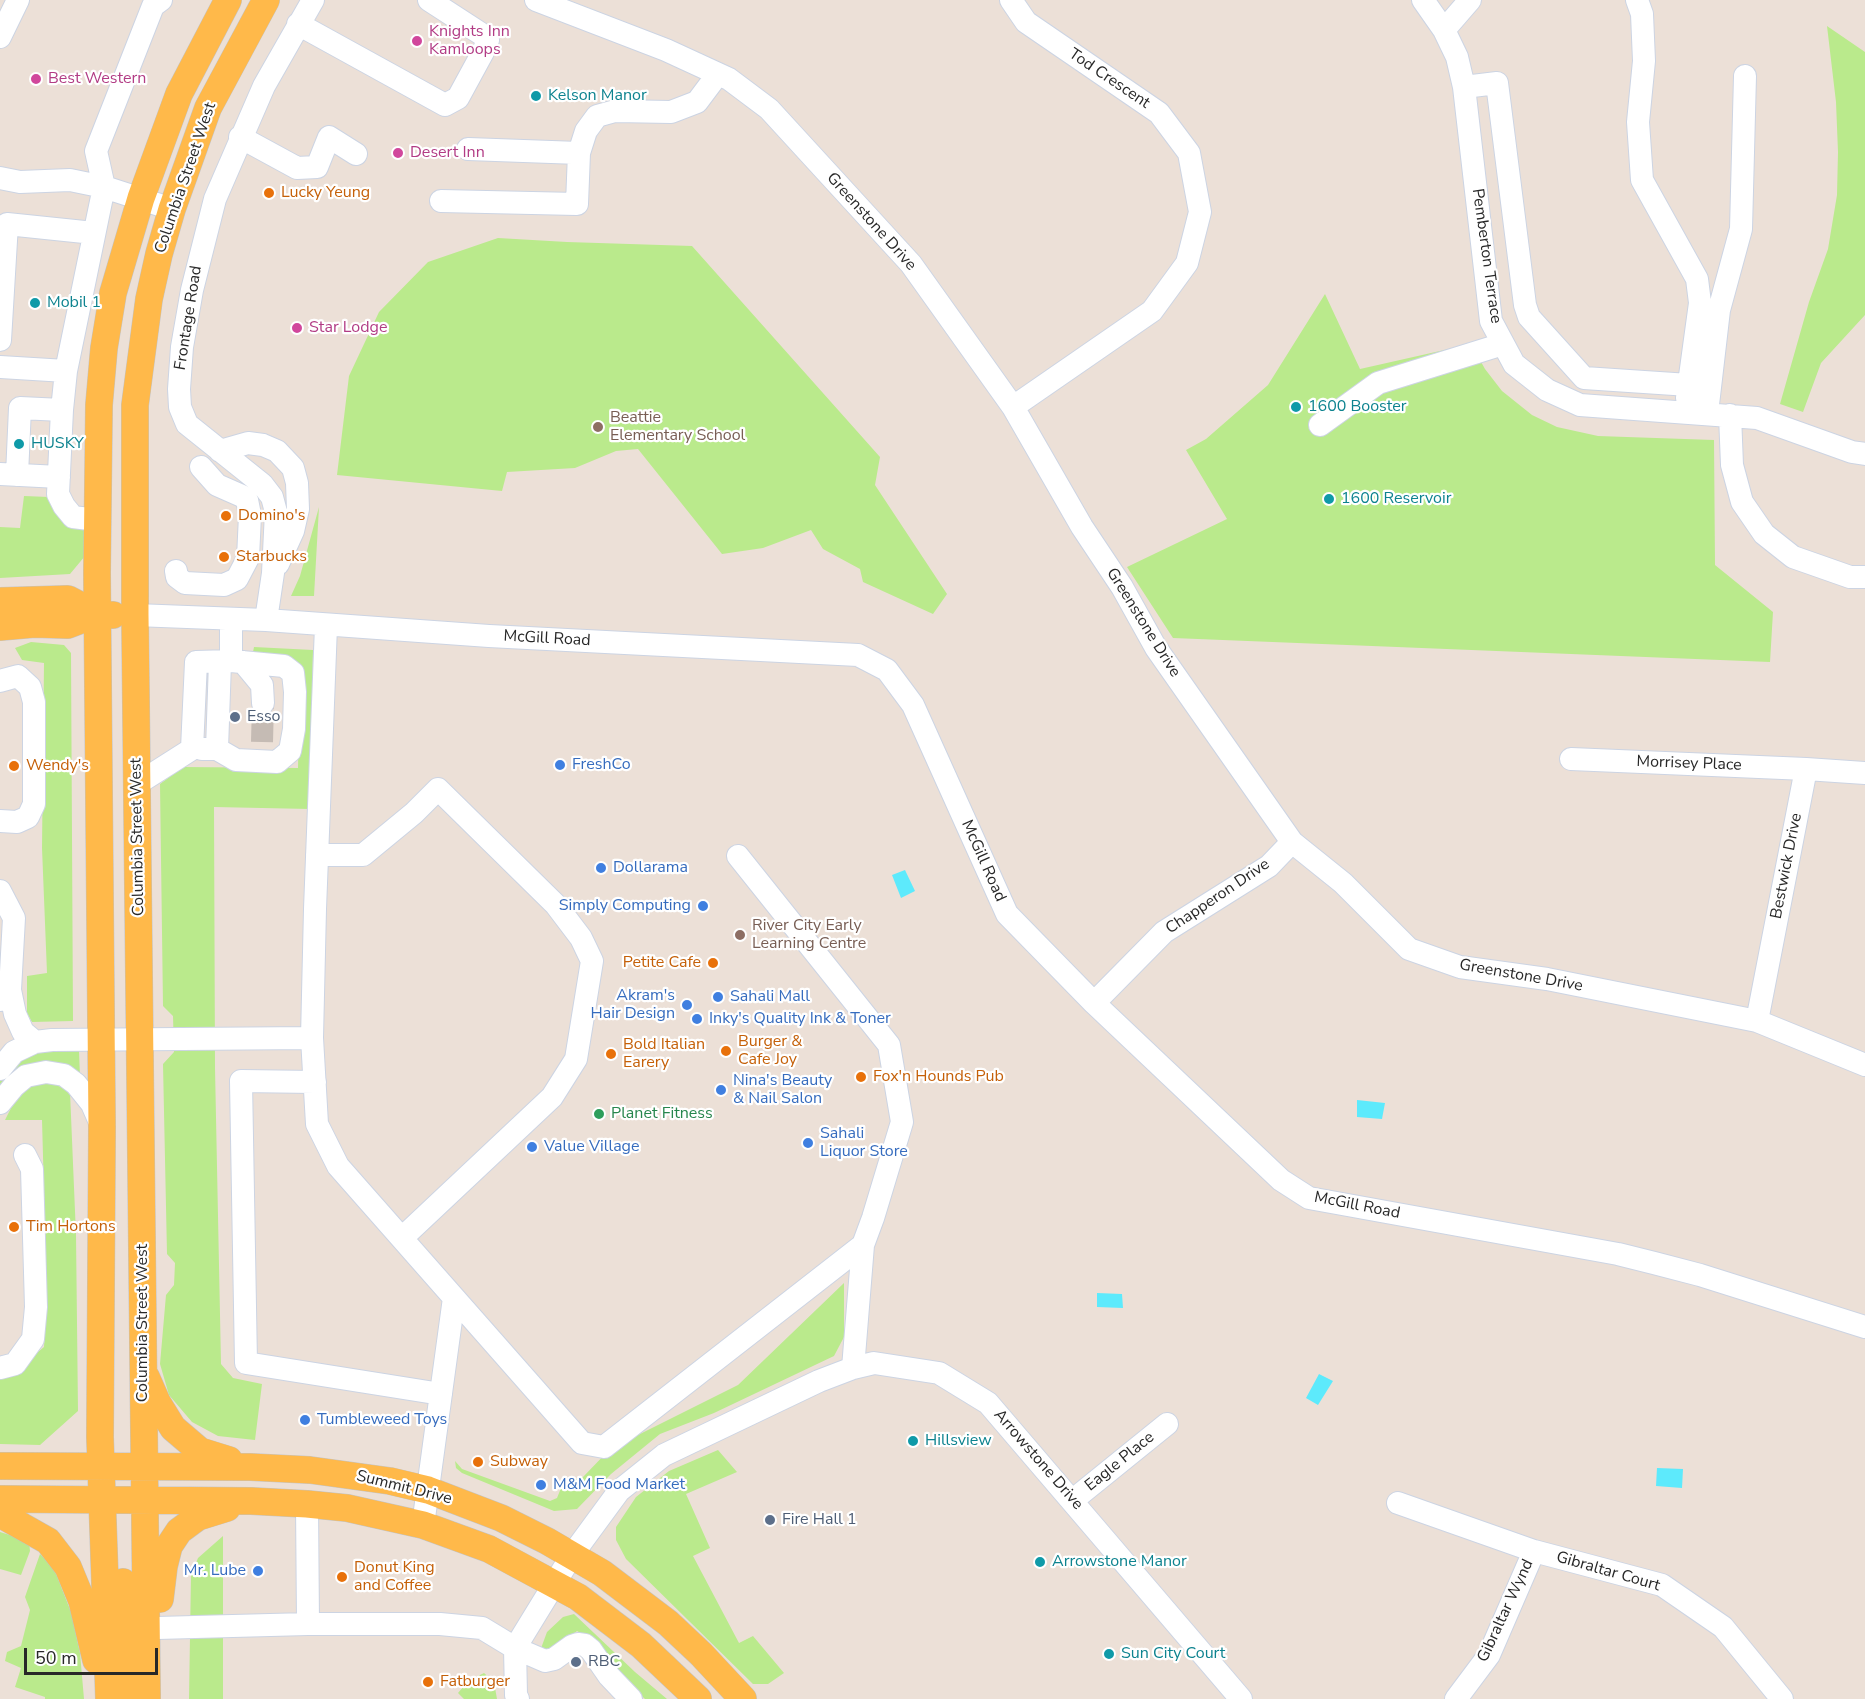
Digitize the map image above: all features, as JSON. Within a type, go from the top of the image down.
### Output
[{"type":"main road","name":"Columbia Street West","points":[[109,1699],[98,1485],[102,1128],[97,614],[99,405],[104,348],[113,293],[141,198],[179,94],[228,0]]},
{"type":"main road","name":"Columbia Street West","points":[[148,1699],[135,615],[135,405],[149,299],[172,209],[208,108],[266,0]]},
{"type":"main road","name":"McGill Road","points":[[0,601],[68,599],[97,614]]},
{"type":"main road","name":"McGill Road","points":[[0,627],[34,624],[68,625],[97,614],[135,615]]},
{"type":"main road","points":[[144,1371],[157,1402],[173,1428],[200,1451],[250,1467]]},
{"type":"main road","name":"Summit Drive","points":[[0,1466],[98,1485],[145,1501],[251,1501],[308,1504],[348,1508],[423,1525],[489,1549],[554,1582],[587,1602],[641,1645],[698,1699]]},
{"type":"main road","name":"Summit Drive","points":[[0,1499],[98,1485],[144,1467],[250,1467],[351,1475],[428,1490],[501,1518],[602,1573],[668,1623],[743,1699]]},
{"type":"main road","points":[[98,1485],[121,1536],[129,1699]]},
{"type":"main road","points":[[148,1699],[164,1566],[169,1546],[179,1531],[198,1517],[251,1501]]},
{"type":"main road","points":[[0,1514],[48,1541],[68,1568],[82,1601],[104,1699]]},
{"type":"street","points":[[0,38],[18,0]]},
{"type":"street","name":"Frontage Road","points":[[266,621],[273,573],[276,512],[272,497],[262,484],[187,424],[180,407],[179,389],[186,323],[202,244],[215,199],[264,86],[313,0]]},
{"type":"street","points":[[298,24],[445,105],[458,98],[488,40],[429,0]]},
{"type":"street","name":"Greenstone Drive","points":[[536,0],[568,6],[729,79],[769,109],[911,264],[1013,407],[1082,528],[1122,587],[1156,648],[1292,842],[1343,883],[1409,949],[1460,967],[1547,979],[1756,1021],[1865,1065]]},
{"type":"street","name":"Tod Crescent","points":[[1011,0],[1026,22],[1159,113],[1189,153],[1200,212],[1187,263],[1152,311],[1013,407]]},
{"type":"street","name":"Pemberton Terrace","points":[[1423,0],[1444,30],[1457,57],[1464,87],[1491,321],[1514,364],[1546,390],[1580,405],[1757,418],[1852,452],[1865,454]]},
{"type":"street","points":[[1444,30],[1470,0]]},
{"type":"street","points":[[1637,0],[1642,14],[1644,61],[1638,122],[1642,180],[1697,279],[1700,303],[1689,385],[1696,412]]},
{"type":"street","points":[[97,520],[73,517],[58,494],[66,371],[104,187],[96,151],[154,2]]},
{"type":"street","points":[[441,201],[577,204],[579,153],[586,131],[597,116],[615,111],[671,112],[698,102],[718,74]]},
{"type":"street","points":[[1696,412],[1719,310],[1741,229],[1745,76]]},
{"type":"street","points":[[1464,87],[1497,83],[1525,305],[1529,317],[1584,378],[1689,385]]},
{"type":"street","points":[[240,137],[297,168],[317,167],[329,137],[356,154]]},
{"type":"street","points":[[468,149],[579,153]]},
{"type":"street","points":[[0,178],[20,182],[70,180],[104,187],[172,209]]},
{"type":"street","points":[[1478,207],[1513,203]]},
{"type":"street","points":[[0,340],[7,224],[94,233]]},
{"type":"street","points":[[1491,321],[1525,305]]},
{"type":"street","points":[[1320,425],[1378,383],[1503,344]]},
{"type":"street","points":[[0,367],[66,371]]},
{"type":"street","points":[[59,477],[8,475],[20,408],[62,410]]},
{"type":"street","points":[[1730,415],[1731,465],[1742,502],[1764,534],[1793,557],[1850,577],[1865,578]]},
{"type":"street","points":[[220,451],[248,443],[263,445],[277,451],[293,468],[298,498],[296,520],[282,557],[273,573]]},
{"type":"street","points":[[176,571],[177,577],[185,583],[224,585],[237,579],[248,558],[250,515],[247,500],[217,485],[201,467]]},
{"type":"street","name":"McGill Road","points":[[135,615],[858,655],[887,670],[913,705],[1007,914],[1094,1003],[1281,1180],[1309,1198],[1618,1254],[1700,1275],[1865,1328]]},
{"type":"street","points":[[217,749],[231,662],[231,619]]},
{"type":"street","points":[[326,626],[316,855],[312,1038],[317,1124],[338,1166],[582,1443],[604,1447],[863,1245]]},
{"type":"street","points":[[137,784],[192,749],[217,749],[236,760],[262,752],[277,762],[290,751],[294,729],[296,692],[293,673],[284,666],[196,662],[192,749]]},
{"type":"street","points":[[231,662],[262,685],[263,702]]},
{"type":"street","points":[[0,821],[16,822],[28,817],[34,804],[34,702],[30,687],[9,678]]},
{"type":"street","name":"Morrisey Place","points":[[1571,759],[1806,769]]},
{"type":"street","points":[[1806,769],[1865,773]]},
{"type":"street","name":"Bestwick Drive","points":[[1756,1021],[1806,769]]},
{"type":"street","points":[[316,855],[363,855],[414,813],[438,789],[556,905],[581,938],[592,961],[576,1059],[552,1097],[402,1238]]},
{"type":"street","name":"Chapperon Drive","points":[[1094,1003],[1164,932],[1269,866],[1292,842]]},
{"type":"street","points":[[738,856],[889,1045],[902,1122],[863,1245],[853,1368]]},
{"type":"street","points":[[0,891],[14,918],[5,995],[23,1032],[35,1042]]},
{"type":"street","points":[[0,1069],[14,1052],[35,1042],[52,1040],[312,1038]]},
{"type":"street","points":[[0,1103],[26,1076],[46,1072],[64,1075],[76,1084],[92,1104],[102,1128]]},
{"type":"street","points":[[315,1082],[242,1081],[246,1363],[441,1394]]},
{"type":"street","points":[[0,1368],[15,1364],[33,1339],[36,1307],[32,1169],[25,1155]]},
{"type":"street","points":[[423,1525],[454,1298]]},
{"type":"street","points":[[0,1355],[8,1353],[34,1321]]},
{"type":"street","name":"Arrowstone Drive","points":[[515,1648],[554,1582],[619,1491],[664,1455],[819,1381],[874,1363],[939,1373],[988,1402],[1241,1699]]},
{"type":"street","name":"Eagle Place","points":[[1073,1500],[1167,1424]]},
{"type":"street","name":"Gibraltar Court","points":[[1398,1503],[1534,1551],[1662,1585],[1723,1627],[1782,1699]]},
{"type":"street","points":[[308,1504],[308,1624]]},
{"type":"street","name":"Gibraltar Wynd","points":[[1456,1699],[1489,1655],[1534,1551]]},
{"type":"street","points":[[157,1628],[308,1624],[440,1624],[482,1628],[515,1648],[544,1661],[554,1659],[573,1646],[585,1645],[609,1676],[631,1699]]},
{"type":"street","points":[[515,1648],[518,1699]]},
{"type":"green space","points":[[1827,26],[1865,52],[1865,315],[1821,363],[1803,412],[1780,404],[1809,302],[1828,249],[1837,195],[1836,102]]},
{"type":"green space","name":"Beattie Elementary School","points":[[498,238],[692,246],[880,457],[875,485],[947,594],[933,614],[863,582],[860,569],[823,549],[811,530],[763,548],[722,554],[638,449],[616,451],[575,468],[507,472],[502,491],[337,475],[349,376],[379,312],[428,262]]},
{"type":"green space","points":[[1325,294],[1360,369],[1471,344],[1485,369],[1502,391],[1532,415],[1557,427],[1598,436],[1714,440],[1715,565],[1773,612],[1770,662],[1173,638],[1127,567],[1227,519],[1186,450],[1206,439],[1268,385]]},
{"type":"green space","points":[[24,496],[49,497],[87,531],[85,556],[70,574],[0,578],[0,527],[20,528]]},
{"type":"green space","points":[[319,507],[314,596],[291,596],[300,576]]},
{"type":"green space","points":[[31,642],[64,645],[71,653],[73,1021],[32,1022],[27,1013],[27,976],[47,973],[42,848],[44,663],[22,660],[15,648]]},
{"type":"green space","points":[[254,647],[313,650],[310,809],[214,807],[215,1068],[221,1364],[233,1378],[262,1384],[255,1440],[218,1436],[192,1422],[169,1395],[160,1364],[166,1295],[174,1285],[175,1263],[167,1254],[163,1064],[174,1052],[173,1016],[163,1006],[160,784],[183,767],[298,768],[300,666],[292,660],[253,652]]},
{"type":"green space","points":[[52,1051],[79,1051],[80,1077],[0,1088],[0,1075],[27,1055]]},
{"type":"green space","points":[[34,1083],[55,1084],[70,1092],[76,1235],[78,1411],[40,1445],[0,1444],[0,1374],[17,1369],[44,1347],[47,1300],[42,1120],[5,1120],[20,1090]]},
{"type":"green space","points":[[844,1283],[844,1337],[834,1356],[714,1413],[660,1434],[611,1474],[577,1509],[554,1511],[462,1473],[456,1468],[455,1461],[462,1469],[550,1501],[557,1498],[563,1483],[583,1477],[610,1449],[738,1385]]},
{"type":"green space","points":[[718,1450],[737,1472],[686,1494],[710,1548],[693,1556],[739,1643],[753,1636],[784,1673],[768,1684],[753,1684],[626,1559],[616,1540],[616,1527],[636,1497],[669,1471]]},
{"type":"green space","points":[[0,1532],[29,1541],[30,1551],[21,1575],[0,1569]]},
{"type":"green space","points":[[223,1536],[223,1699],[189,1699],[191,1575],[198,1558]]},
{"type":"green space","points":[[40,1554],[53,1566],[71,1612],[80,1653],[84,1699],[45,1699],[45,1697],[15,1687],[21,1668],[5,1661],[7,1652],[21,1646],[30,1610],[25,1597]]},
{"type":"green space","points":[[574,1614],[667,1699],[645,1699],[611,1667],[592,1639],[577,1631],[554,1650],[540,1651],[547,1632],[563,1617]]},
{"type":"green space","points":[[484,1673],[494,1682],[497,1699],[464,1699],[458,1693],[468,1681]]},
{"type":"water","points":[[905,870],[915,891],[901,898],[892,875]]},
{"type":"water","points":[[1357,1100],[1385,1103],[1382,1119],[1357,1117]]},
{"type":"water","points":[[1097,1293],[1122,1294],[1123,1308],[1097,1307]]},
{"type":"water","points":[[1319,1374],[1333,1381],[1318,1405],[1306,1398]]},
{"type":"water","points":[[1657,1468],[1683,1469],[1682,1488],[1656,1486]]},
{"type":"tunnel","points":[[262,742],[263,703]]},
{"type":"place","name":"Knights Inn Kamloops","points":[[417,41]]},
{"type":"place","name":"Best Western","points":[[36,79]]},
{"type":"place","name":"Kelson Manor","points":[[536,96]]},
{"type":"place","name":"Desert Inn","points":[[398,153]]},
{"type":"place","name":"Lucky Yeung","points":[[269,193]]},
{"type":"place","name":"Mobil 1","points":[[35,303]]},
{"type":"place","name":"Star Lodge","points":[[297,328]]},
{"type":"place","name":"1600 Booster","points":[[1296,407]]},
{"type":"place","name":"Beattie Elementary School","points":[[598,427]]},
{"type":"place","name":"HUSKY","points":[[19,444]]},
{"type":"place","name":"1600 Reservoir","points":[[1329,499]]},
{"type":"place","name":"Domino's","points":[[226,516]]},
{"type":"place","name":"Starbucks","points":[[224,557]]},
{"type":"place","name":"Esso","points":[[235,717]]},
{"type":"place","name":"FreshCo","points":[[560,765]]},
{"type":"place","name":"Wendy's","points":[[14,766]]},
{"type":"place","name":"Dollarama","points":[[601,868]]},
{"type":"place","name":"Simply Computing","points":[[703,906]]},
{"type":"place","name":"River City Early Learning Centre","points":[[740,935]]},
{"type":"place","name":"Petite Cafe","points":[[713,963]]},
{"type":"place","name":"Sahali Mall","points":[[718,997]]},
{"type":"place","name":"Akram's Hair Design","points":[[687,1005]]},
{"type":"place","name":"Inky's Quality Ink & Toner","points":[[697,1019]]},
{"type":"place","name":"Burger & Cafe Joy","points":[[726,1051]]},
{"type":"place","name":"Bold Italian Earery","points":[[611,1054]]},
{"type":"place","name":"Fox'n Hounds Pub","points":[[861,1077]]},
{"type":"place","name":"Nina's Beauty & Nail Salon","points":[[721,1090]]},
{"type":"place","name":"Planet Fitness","points":[[599,1114]]},
{"type":"place","name":"Sahali Liquor Store","points":[[808,1143]]},
{"type":"place","name":"Value Village","points":[[532,1147]]},
{"type":"place","name":"Tim Hortons","points":[[14,1227]]},
{"type":"place","name":"Tumbleweed Toys","points":[[305,1420]]},
{"type":"place","name":"Hillsview","points":[[913,1441]]},
{"type":"place","name":"Subway","points":[[478,1462]]},
{"type":"place","name":"M&M Food Market","points":[[541,1485]]},
{"type":"place","name":"Fire Hall 1","points":[[770,1520]]},
{"type":"place","name":"Arrowstone Manor","points":[[1040,1562]]},
{"type":"place","name":"Mr. Lube","points":[[258,1571]]},
{"type":"place","name":"Donut King and Coffee","points":[[342,1577]]},
{"type":"place","name":"Sun City Court","points":[[1109,1654]]},
{"type":"place","name":"RBC","points":[[576,1662]]},
{"type":"place","name":"Fatburger","points":[[428,1682]]}]
